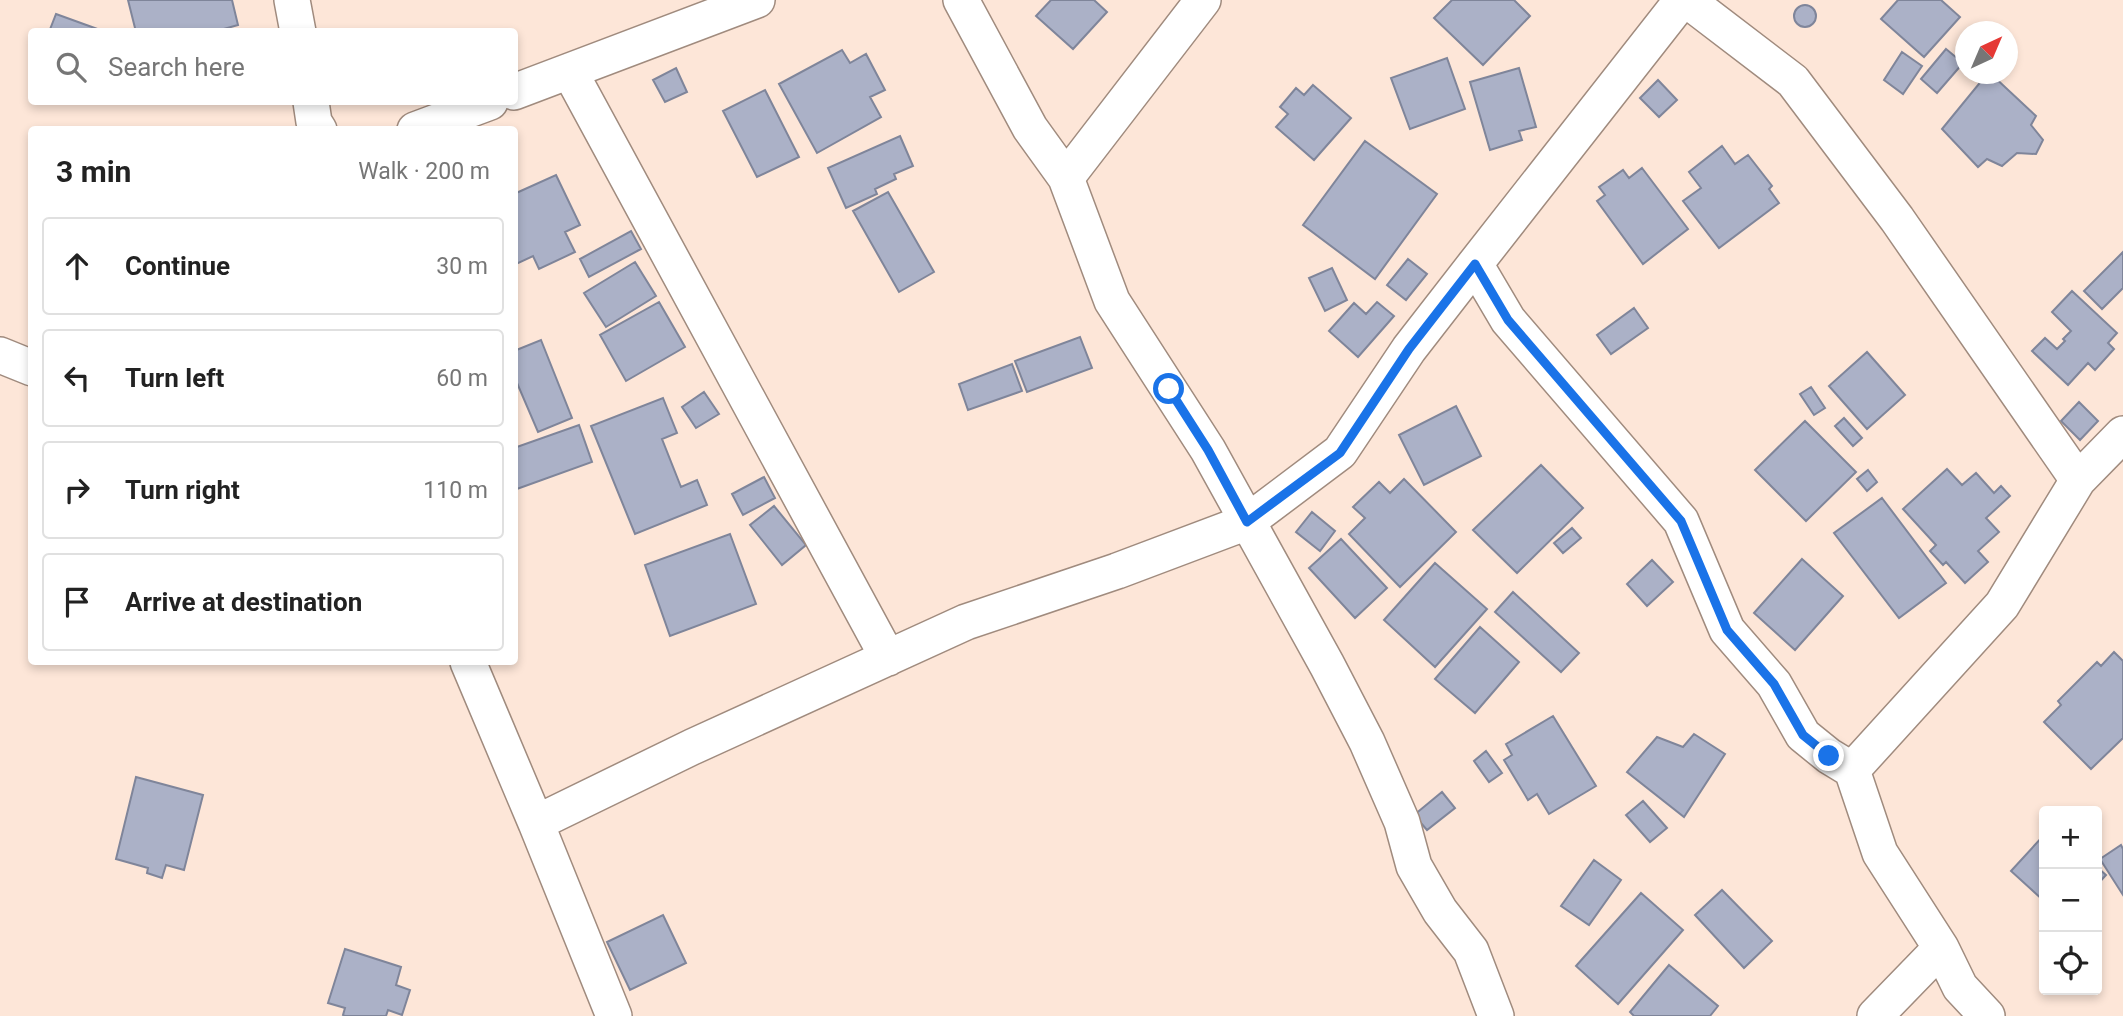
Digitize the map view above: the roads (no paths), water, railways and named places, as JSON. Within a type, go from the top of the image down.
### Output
[{"type":"street","points":[[292,0],[297,28]]},
{"type":"street","points":[[518,91],[757,0]]},
{"type":"street","points":[[961,0],[1030,128],[1066,178],[1112,301],[1208,450],[1367,742],[1402,822],[1415,866],[1440,911],[1471,951],[1496,1016]]},
{"type":"street","points":[[1066,178],[1203,0]]},
{"type":"street","points":[[536,823],[692,747],[966,622],[1117,571],[1247,522],[1340,453],[1409,349],[1684,0],[1793,81],[1897,219],[2078,480]]},
{"type":"street","points":[[570,72],[888,658]]},
{"type":"street","points":[[311,105],[316,126]]},
{"type":"street","points":[[426,126],[482,105]]},
{"type":"street","points":[[1475,264],[1508,320],[1681,521],[1727,630],[1774,684],[1803,735],[1852,770],[1880,853],[1941,948],[1960,987],[1987,1016]]},
{"type":"street","points":[[0,355],[28,366]]},
{"type":"street","points":[[1852,770],[2002,605],[2078,480],[2123,434]]},
{"type":"street","points":[[469,665],[614,1016]]},
{"type":"street","points":[[1875,1016],[1941,948]]}]
